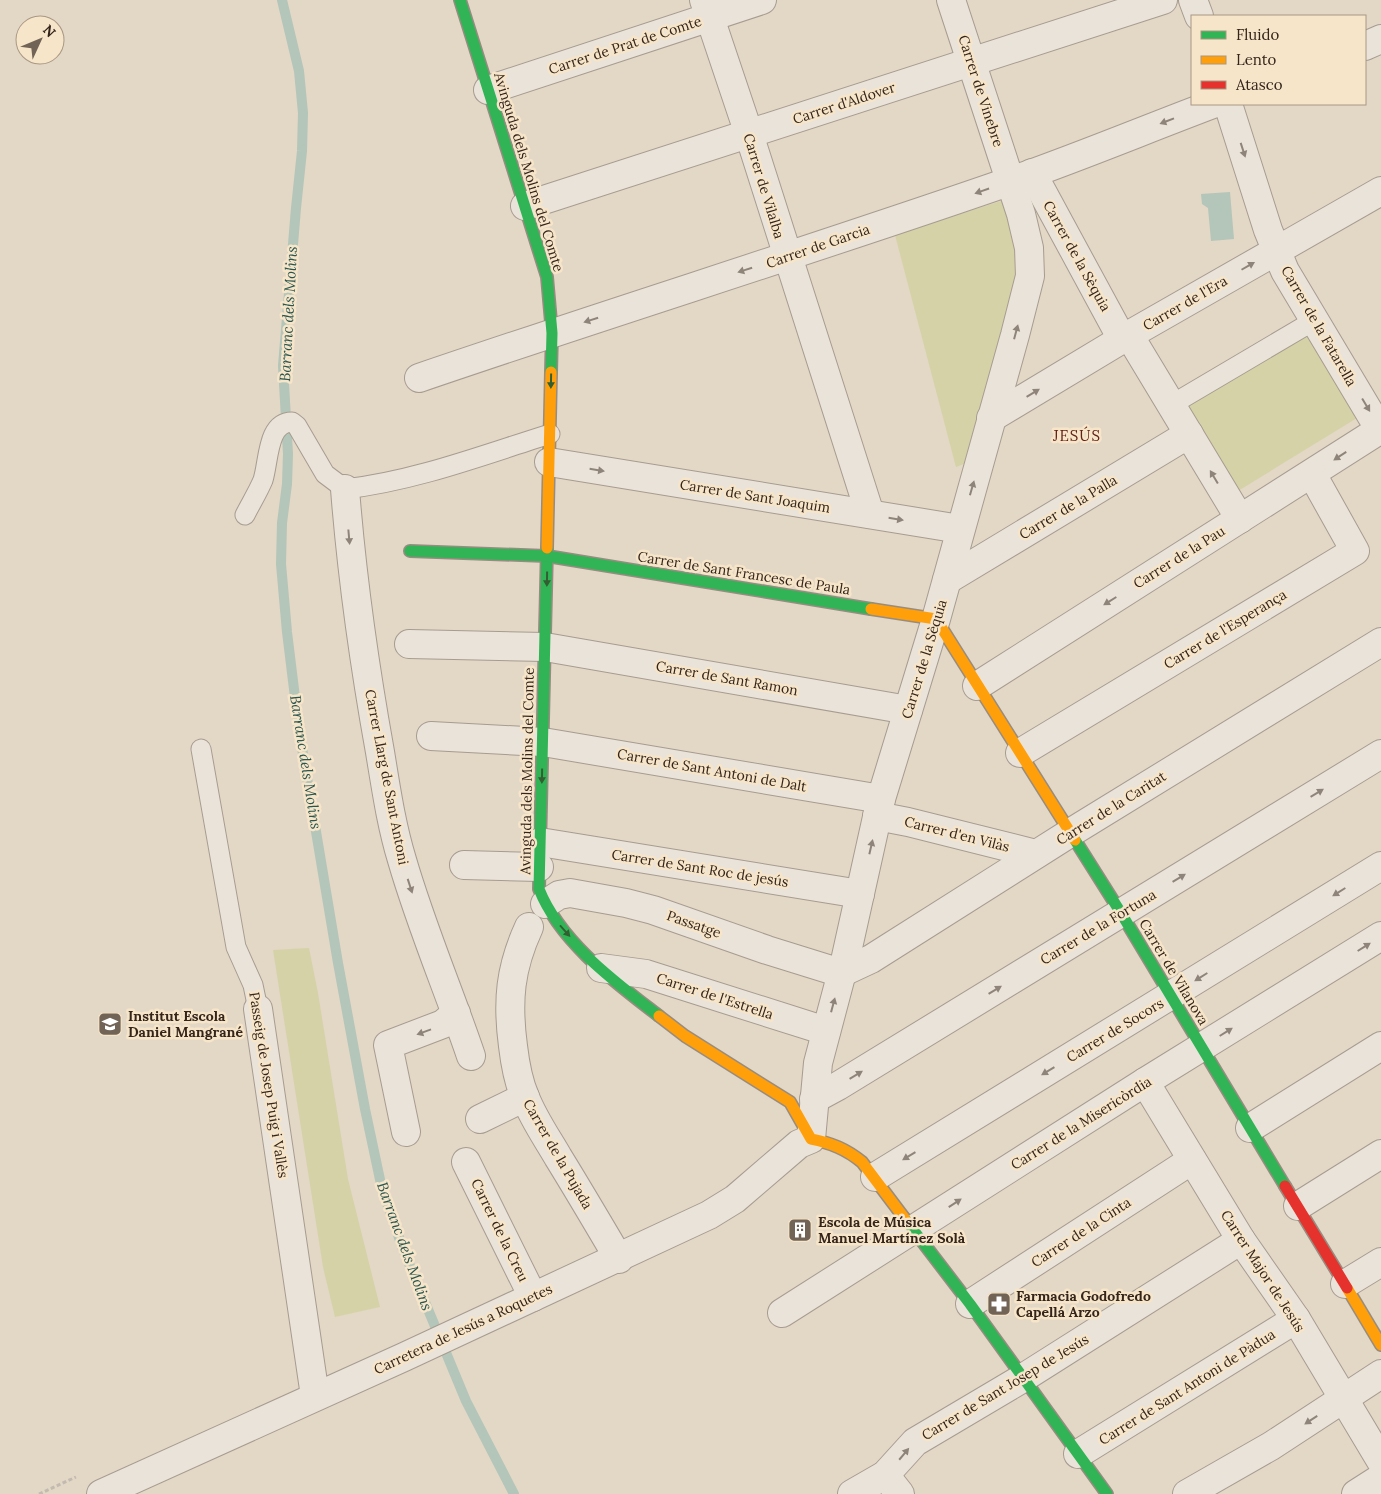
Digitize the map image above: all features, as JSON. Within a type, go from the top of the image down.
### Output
[{"type":"street","name":"Avinguda dels Molins del Comte","points":[[460,0],[547,278],[552,333],[539,889],[545,904],[559,924],[584,953],[624,989],[685,1036],[790,1102],[811,1139]]},
{"type":"street","name":"Carrer de Prat de Comte","points":[[488,90],[706,9],[762,0]]},
{"type":"street","name":"Carrer de Vinebre","points":[[951,0],[972,62],[1021,177]]},
{"type":"street","name":"Carrer d'Aldover","points":[[525,206],[1163,0]]},
{"type":"street","points":[[1194,0],[1199,15]]},
{"type":"street","name":"Carrer de Vilalba","points":[[706,9],[749,134],[870,514]]},
{"type":"street","points":[[1366,46],[1381,39]]},
{"type":"street","name":"Carrer de Garcia","points":[[419,378],[787,257],[1021,177],[1210,105]]},
{"type":"street","name":"Carrer de la Fatarella","points":[[1228,105],[1268,230],[1285,271],[1381,430]]},
{"type":"street","name":"Carrer de la Sèquia","points":[[1021,177],[1171,405],[1240,519]]},
{"type":"street","name":"Carrer de la Sèquia","points":[[811,1139],[818,1063],[842,974],[879,808],[936,619],[1030,276],[1029,248],[1021,214],[1021,177]]},
{"type":"street","name":"Carrer de l'Era","points":[[991,418],[1126,337],[1381,191]]},
{"type":"street","name":"Carrer de la Pau","points":[[977,686],[1381,430]]},
{"type":"street","name":"Carrer de la Palla","points":[[947,580],[1188,434]]},
{"type":"street","name":"Carrer de Sant Joaquim","points":[[549,462],[960,529]]},
{"type":"street","name":"Carrer de l'Esperança","points":[[1020,753],[1355,551],[1312,474]]},
{"type":"street","name":"Carrer Llarg de Sant Antoni","points":[[345,489],[352,574],[362,655],[401,859],[422,923],[471,1056]]},
{"type":"street","name":"Carrer de Sant Francesc de Paula","points":[[410,551],[547,556],[936,619]]},
{"type":"street","name":"Carrer de Vilanova","points":[[936,619],[1121,913],[1381,1344]]},
{"type":"street","name":"Carrer de la Caritat","points":[[842,974],[870,959],[1036,854],[1381,642]]},
{"type":"street","name":"Carrer de Sant Ramon","points":[[409,644],[545,647],[908,710]]},
{"type":"street","name":"Carrer de Sant Antoni de Dalt","points":[[431,736],[543,742],[879,808]]},
{"type":"street","name":"Carrer de la Fortuna","points":[[814,1099],[847,1081],[1381,754]]},
{"type":"street","name":"Carrer d'en Vilàs","points":[[879,808],[908,822],[1036,854]]},
{"type":"street","name":"Carrer de Sant Roc de jesús","points":[[464,865],[540,854],[860,894]]},
{"type":"street","name":"Carrer de Socors","points":[[874,1177],[1381,866]]},
{"type":"street","name":"Passatge","points":[[545,904],[559,895],[570,893],[626,903],[653,910],[842,974]]},
{"type":"street","name":"Carrer de la Pujada","points":[[528,927],[513,970],[509,1003],[514,1057],[525,1098],[619,1259]]},
{"type":"street","name":"Carrer de la Misericòrdia","points":[[782,1313],[1145,1082],[1381,936]]},
{"type":"street","name":"Carrer de l'Estrella","points":[[601,968],[646,974],[826,1031]]},
{"type":"street","name":"Passeig de Josep Puig i Vallès","points":[[258,1009],[315,1396]]},
{"type":"street","points":[[406,1132],[388,1045],[443,1024],[456,1013]]},
{"type":"street","points":[[1250,1128],[1381,1046]]},
{"type":"street","name":"Carrer Major de Jesús","points":[[1145,1082],[1240,1240],[1296,1319],[1381,1461]]},
{"type":"street","points":[[480,1118],[525,1098]]},
{"type":"street","points":[[811,1139],[839,1144],[862,1162],[970,1304],[1107,1494]]},
{"type":"street","name":"Carretera de Jesús a Roquetes","points":[[100,1494],[619,1259],[709,1216],[735,1198],[799,1144],[811,1139]]},
{"type":"street","points":[[1298,1206],[1381,1154]]},
{"type":"street","name":"Carrer de la Cinta","points":[[970,1304],[1192,1160]]},
{"type":"street","name":"Carrer de la Creu","points":[[466,1162],[533,1297]]},
{"type":"street","name":"Carrer de Sant Josep de Jesús","points":[[852,1494],[892,1484],[914,1442],[1023,1378],[1240,1240]]},
{"type":"street","points":[[1345,1284],[1381,1262]]},
{"type":"street","name":"Carrer de Sant Antoni de Pàdua","points":[[1078,1454],[1296,1319]]},
{"type":"street","points":[[1187,1494],[1271,1446],[1381,1374]]},
{"type":"street","points":[[1356,1494],[1381,1478]]},
{"type":"lane","points":[[1171,405],[1314,320]]},
{"type":"lane","points":[[245,515],[263,479],[273,434],[285,422],[292,422],[297,426],[325,474],[345,489],[374,486],[404,479],[550,434]]},
{"type":"lane","name":"Passeig de Josep Puig i Vallès","points":[[201,749],[236,947],[253,985],[258,1009]]},
{"type":"shaded area","points":[[1230,192],[1234,239],[1211,241],[1208,208],[1202,204],[1201,194]]},
{"type":"shaded area","points":[[1001,201],[1011,220],[1020,272],[969,462],[956,467],[895,235]]},
{"type":"shaded area","points":[[1307,332],[1357,418],[1238,491],[1185,403]]},
{"type":"shaded area","points":[[309,948],[348,1179],[380,1307],[335,1317],[323,1267],[273,950]]},
{"type":"waterway","name":"Barranc dels Molins","points":[[282,0],[299,71],[303,113],[302,151],[283,366],[288,454],[287,484],[282,523],[281,564],[299,730],[338,963],[382,1189],[403,1249],[466,1401],[514,1494]]},
{"type":"traffic: fast","points":[[460,0],[547,277],[552,333],[551,372]]},
{"type":"traffic: fast","points":[[547,548],[539,889],[548,908],[560,926],[590,960],[659,1016]]},
{"type":"traffic: fast","points":[[410,551],[547,556],[871,609]]},
{"type":"traffic: fast","points":[[1075,840],[1285,1186]]},
{"type":"traffic: fast","points":[[905,1219],[970,1304],[1107,1494]]},
{"type":"traffic: slow","points":[[547,548],[551,372]]},
{"type":"traffic: slow","points":[[871,609],[936,619],[1075,840]]},
{"type":"traffic: slow","points":[[659,1016],[685,1036],[790,1102],[811,1139],[838,1147],[862,1162],[905,1219]]},
{"type":"traffic: slow","points":[[1347,1288],[1381,1345]]},
{"type":"traffic: jam","points":[[1285,1186],[1347,1288]]},
{"type":"place","name":"Institut Escola Daniel Mangrané","points":[[110,1024]]},
{"type":"place","name":"Escola de Música Manuel Martínez Solà","points":[[800,1230]]},
{"type":"place","name":"Farmacia Godofredo Capellá Arzo","points":[[999,1304]]},
{"type":"district","name":"JESÚS","points":[[1077,435]]}]
